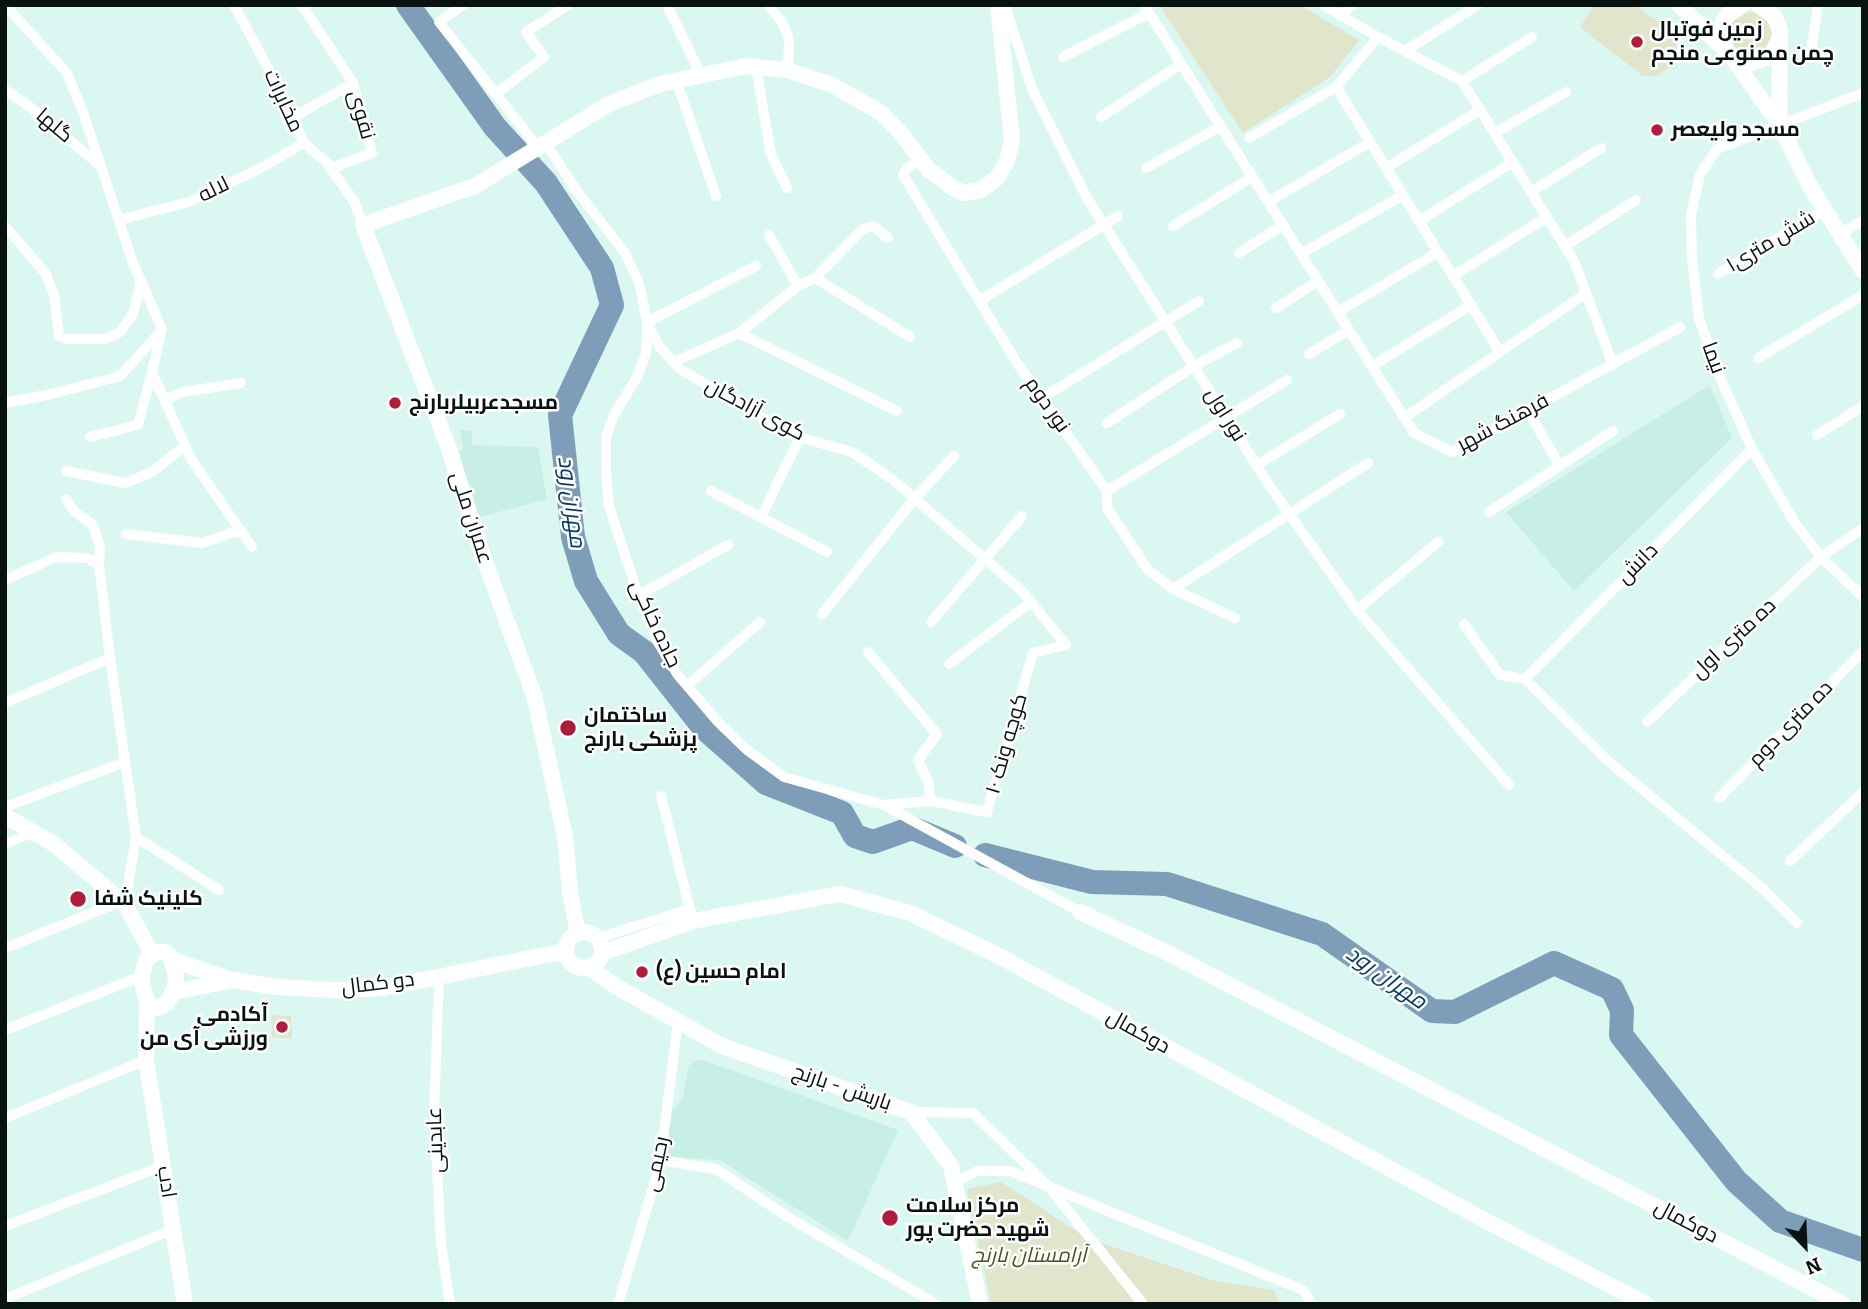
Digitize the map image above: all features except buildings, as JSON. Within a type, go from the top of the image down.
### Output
[{"type":"main road","points":[[363,225],[475,186],[609,104],[676,80],[746,65],[786,70],[832,85],[880,112],[901,133],[929,170],[964,193],[981,190],[997,178],[1007,161],[1012,139],[998,5]]},
{"type":"main road","points":[[1679,5],[1729,53],[1744,62],[1758,62],[1772,53],[1780,34],[1774,16],[1758,5]]},
{"type":"main road","points":[[1734,5],[1741,6]]},
{"type":"main road","points":[[1779,124],[1780,34],[1784,5]]},
{"type":"main road","points":[[1741,6],[1733,9],[1723,21],[1721,36],[1729,53],[1779,124],[1824,210],[1863,271]]},
{"type":"main road","name":"عمران ملی","points":[[363,225],[449,449],[485,562],[534,695],[565,836],[570,893],[578,933]]},
{"type":"main road","points":[[5,816],[54,844],[124,903],[152,954]]},
{"type":"main road","name":"دوکمال","points":[[600,945],[692,915],[841,894],[910,913],[999,956],[1490,1223],[1646,1304]]},
{"type":"main road","name":"دوکمال","points":[[1080,912],[1170,954],[1843,1304]]},
{"type":"main road","points":[[578,933],[588,933],[600,945],[595,965],[589,968],[581,969],[567,956],[567,943],[578,933]]},
{"type":"main road","points":[[155,1004],[143,992],[142,976],[146,960],[152,954],[165,952],[172,960],[176,976],[173,992]]},
{"type":"main road","name":"دو کمال","points":[[232,980],[277,987],[336,990],[383,988],[524,961],[542,965],[567,956]]},
{"type":"main road","points":[[172,960],[232,980]]},
{"type":"main road","name":"باریش - بارنج","points":[[589,968],[617,987],[722,1046],[911,1112],[951,1166],[980,1304]]},
{"type":"main road","points":[[146,1060],[155,1004],[173,992],[232,980]]},
{"type":"main road","name":"ادب","points":[[146,1060],[185,1304]]},
{"type":"street","points":[[5,5],[67,73],[141,281],[162,329],[138,425],[90,437]]},
{"type":"street","name":"مخابرات","points":[[234,5],[268,68],[303,143],[331,169],[354,201],[363,225]]},
{"type":"street","name":"نقوی","points":[[302,5],[353,83],[372,153],[331,169]]},
{"type":"street","name":"کوی آزادگان","points":[[463,5],[439,22],[496,94],[541,144],[625,253],[639,283],[647,322],[659,346],[680,369],[792,435],[852,452],[892,479],[1031,602],[1066,645]]},
{"type":"street","points":[[496,94],[544,57],[526,32],[568,5]]},
{"type":"street","points":[[667,5],[701,75]]},
{"type":"street","points":[[768,5],[782,22],[788,36],[786,70]]},
{"type":"street","name":"نور اول","points":[[1005,5],[1031,89],[1065,156],[1104,225],[1226,417],[1357,610],[1508,785]]},
{"type":"street","points":[[1322,5],[1462,80],[1574,261],[1613,365]]},
{"type":"street","points":[[1339,15],[1353,5]]},
{"type":"street","points":[[1405,51],[1478,5]]},
{"type":"street","points":[[1811,52],[1818,5]]},
{"type":"street","points":[[1063,57],[1146,9]]},
{"type":"street","name":"فرهنگ شهر","points":[[1146,9],[1414,433],[1452,452],[1681,327]]},
{"type":"street","points":[[1250,138],[1336,87],[1378,37]]},
{"type":"street","points":[[1462,80],[1532,37]]},
{"type":"street","points":[[1101,117],[1181,64]]},
{"type":"street","points":[[756,66],[771,153],[787,188]]},
{"type":"street","points":[[676,80],[716,196]]},
{"type":"street","points":[[292,118],[353,83]]},
{"type":"street","points":[[1336,87],[1500,352]]},
{"type":"street","name":"گلها","points":[[5,90],[29,106],[101,166]]},
{"type":"street","points":[[1495,133],[1566,92]]},
{"type":"street","name":"نیما","points":[[1863,93],[1717,149],[1700,174],[1691,216],[1692,259],[1699,318],[1718,373],[1752,449],[1795,523],[1821,557],[1863,597]]},
{"type":"street","points":[[1386,168],[1480,110]]},
{"type":"street","points":[[1146,168],[1221,127]]},
{"type":"street","points":[[1268,202],[1370,142]]},
{"type":"street","name":"لاله","points":[[119,220],[189,202],[257,170],[303,143]]},
{"type":"street","points":[[1531,192],[1601,148]]},
{"type":"street","name":"نور دوم","points":[[921,160],[906,169],[902,176],[1017,363],[1107,491],[1107,508],[1148,570],[1173,589],[1235,618]]},
{"type":"street","points":[[1419,221],[1513,162]]},
{"type":"street","points":[[1173,226],[1252,177]]},
{"type":"street","points":[[1301,254],[1403,195]]},
{"type":"street","points":[[1565,246],[1636,200]]},
{"type":"street","name":"شش متری۱","points":[[1718,274],[1824,210]]},
{"type":"street","points":[[979,301],[1118,216]]},
{"type":"street","points":[[1452,276],[1547,217]]},
{"type":"street","points":[[1840,234],[1863,220]]},
{"type":"street","points":[[1239,253],[1283,225]]},
{"type":"street","points":[[5,226],[46,274],[54,295],[62,337],[105,339],[120,332],[132,314],[141,281]]},
{"type":"street","points":[[674,362],[739,333],[798,286],[815,278],[863,229],[873,226],[888,238]]},
{"type":"street","points":[[769,235],[798,286]]},
{"type":"street","points":[[1338,312],[1438,252]]},
{"type":"street","points":[[647,322],[756,266]]},
{"type":"street","points":[[815,278],[910,337]]},
{"type":"street","points":[[1276,308],[1318,281]]},
{"type":"street","points":[[1404,418],[1586,293]]},
{"type":"street","points":[[1758,358],[1863,295]]},
{"type":"street","points":[[1042,398],[1199,301]]},
{"type":"street","points":[[1372,366],[1471,305]]},
{"type":"street","name":"جاده خاکی","points":[[647,322],[646,354],[637,377],[614,415],[606,437],[609,506],[639,595],[659,644],[687,686],[747,750],[784,777],[884,805],[1080,912]]},
{"type":"street","points":[[5,403],[120,376],[162,329]]},
{"type":"street","points":[[1309,354],[1349,330]]},
{"type":"street","points":[[739,333],[897,411]]},
{"type":"street","points":[[1107,423],[1194,366],[1237,343]]},
{"type":"street","points":[[152,372],[191,459],[252,547]]},
{"type":"street","points":[[1107,491],[1287,380]]},
{"type":"street","points":[[164,400],[183,392],[241,383]]},
{"type":"street","points":[[1817,435],[1863,407]]},
{"type":"street","points":[[1528,411],[1560,466]]},
{"type":"street","points":[[1257,465],[1340,414]]},
{"type":"street","points":[[1489,512],[1613,431]]},
{"type":"street","points":[[761,517],[800,437]]},
{"type":"street","points":[[66,471],[126,483],[152,472],[185,446]]},
{"type":"street","name":"دانش","points":[[1525,679],[1752,449]]},
{"type":"street","points":[[822,614],[915,498],[954,456]]},
{"type":"street","points":[[1173,589],[1368,463]]},
{"type":"street","points":[[711,491],[827,552]]},
{"type":"street","points":[[5,948],[124,903],[136,837],[110,659],[99,565],[100,547],[93,525],[75,512],[66,499]]},
{"type":"street","points":[[931,622],[1022,516]]},
{"type":"street","name":"ده متری اول","points":[[1647,722],[1821,557],[1863,528]]},
{"type":"street","points":[[126,534],[202,543],[240,530]]},
{"type":"street","points":[[1357,610],[1438,542]]},
{"type":"street","points":[[639,595],[728,545]]},
{"type":"street","points":[[5,580],[56,557],[87,558],[99,565]]},
{"type":"street","points":[[949,664],[1031,602]]},
{"type":"street","points":[[687,686],[760,622]]},
{"type":"street","points":[[1464,624],[1500,675],[1525,679],[1608,761],[1763,889],[1797,923]]},
{"type":"street","name":"کوچه ونک ۱۰","points":[[930,801],[987,812],[1033,653],[1066,645]]},
{"type":"street","name":"ده متری دوم","points":[[1719,798],[1863,651]]},
{"type":"street","points":[[869,652],[937,734],[918,760],[929,784],[930,801],[884,805]]},
{"type":"street","points":[[5,703],[110,659]]},
{"type":"street","points":[[5,807],[125,762]]},
{"type":"street","points":[[1790,861],[1863,792]]},
{"type":"street","points":[[662,796],[692,915]]},
{"type":"street","points":[[5,844],[34,832]]},
{"type":"street","points":[[136,837],[219,890]]},
{"type":"street","points":[[5,1030],[142,976]]},
{"type":"street","name":"عابدینی","points":[[439,976],[434,1112],[441,1243],[450,1304]]},
{"type":"street","name":"رحیمی","points":[[618,1304],[660,1160],[678,1021]]},
{"type":"street","points":[[5,1118],[146,1060]]},
{"type":"street","points":[[911,1112],[973,1113],[1049,1187],[1143,1304]]},
{"type":"street","points":[[660,1160],[716,1169],[788,1217],[936,1304]]},
{"type":"street","points":[[5,1226],[163,1166]]},
{"type":"street","points":[[954,1182],[978,1171],[1010,1171],[1303,1290],[1312,1304]]},
{"type":"street","points":[[5,1299],[174,1229]]},
{"type":"shaded area","points":[[1710,385],[1732,438],[1574,591],[1506,512]]},
{"type":"shaded area","points":[[460,430],[472,431],[472,445],[538,447],[547,499],[476,518],[459,452],[463,449]]},
{"type":"shaded area","points":[[700,1059],[898,1130],[848,1241],[719,1160],[664,1157],[669,1113],[682,1100],[689,1065]]},
{"type":"green space","points":[[1159,5],[1300,5],[1359,40],[1330,77],[1243,133]]},
{"type":"green space","name":"زمین فوتبال چمن مصنوعی منجم","points":[[1594,5],[1635,5],[1667,28],[1677,48],[1673,64],[1658,76],[1643,76],[1580,27]]},
{"type":"green space","points":[[1750,12],[1765,18],[1771,33],[1765,48],[1750,54],[1735,48],[1729,33],[1735,18]]},
{"type":"green space","name":"آکادمی ورزشی آی من","points":[[271,1015],[291,1016],[292,1039],[272,1037]]},
{"type":"green space","name":"آرامستان بارنج","points":[[1001,1182],[1089,1239],[1215,1281],[1274,1290],[1279,1304],[991,1304],[967,1189]]},
{"type":"waterway","name":"مهران رود","points":[[408,5],[495,127],[546,183],[602,268],[612,305],[560,415],[573,537],[586,581],[619,634],[644,652],[704,728],[766,783],[842,813],[855,836],[873,842],[912,828],[955,846]]},
{"type":"waterway","name":"مهران رود","points":[[985,855],[1092,882],[1167,884],[1322,934],[1432,1011],[1455,1012],[1554,963],[1612,989],[1622,1010],[1621,1035],[1736,1181],[1780,1221],[1863,1250]]},
{"type":"place","name":"زمین فوتبال چمن مصنوعی منجم","points":[[1637,42]]},
{"type":"place","name":"مسجد ولیعصر","points":[[1657,130]]},
{"type":"place","name":"مسجدعربیلربارنج","points":[[395,403]]},
{"type":"place","name":"ساختمان پزشکی بارنج","points":[[568,728]]},
{"type":"place","name":"کلینیک شفا","points":[[78,899]]},
{"type":"place","name":"امام حسین (ع)","points":[[642,972]]},
{"type":"place","name":"آکادمی ورزشی آی من","points":[[282,1027]]},
{"type":"place","name":"مرکز سلامت شهید حضرت پور","points":[[890,1218]]}]
